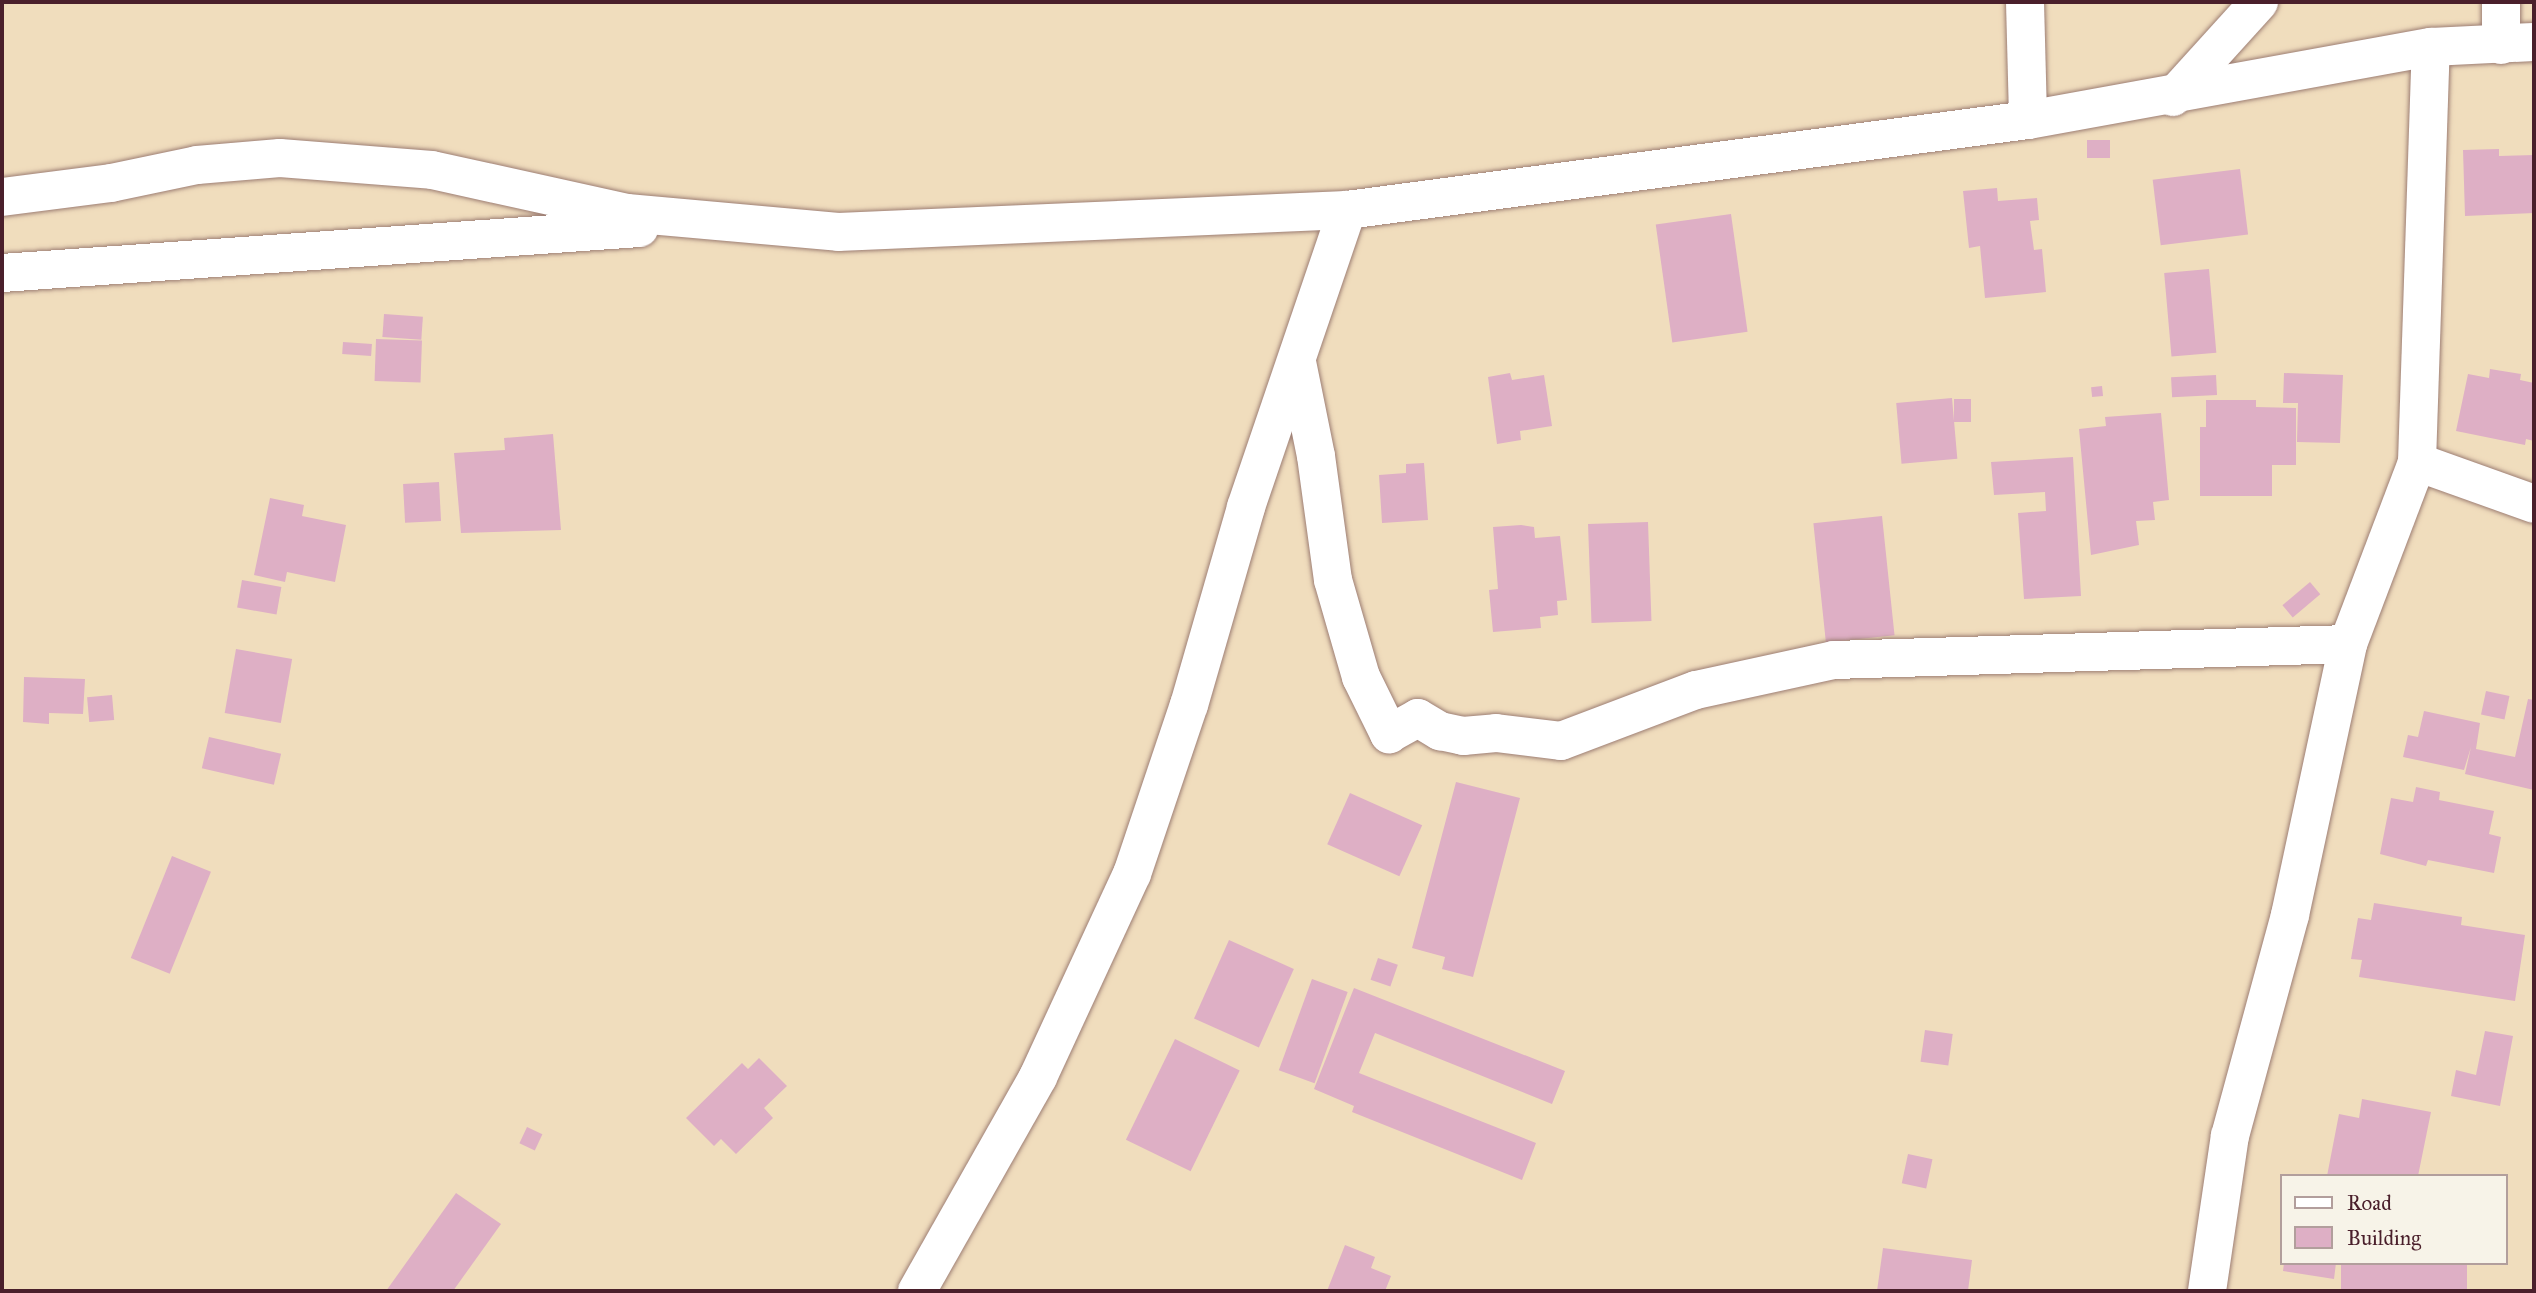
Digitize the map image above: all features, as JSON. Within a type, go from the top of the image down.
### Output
[{"type":"street","points":[[2025,2],[2028,120]]},
{"type":"street","points":[[2173,97],[2259,2]]},
{"type":"street","points":[[2,197],[111,183],[209,163],[280,158],[432,170],[627,213],[838,232],[1347,210],[2028,120],[2173,97],[2431,47],[2518,44],[2501,2]]},
{"type":"street","points":[[2207,1291],[2230,1136],[2290,915],[2348,644],[2417,462],[2431,47]]},
{"type":"street","points":[[916,1291],[1038,1077],[1132,874],[1189,705],[1246,507],[1347,210]]},
{"type":"street","points":[[2,273],[706,222]]},
{"type":"street","points":[[1297,362],[1316,456],[1333,580],[1361,677],[1388,734],[1418,718],[1440,731],[1463,736],[1496,733],[1561,740],[1696,690],[1834,660],[2348,644]]},
{"type":"street","points":[[2417,462],[2534,504]]},
{"type":"building","points":[[2087,140],[2110,140],[2110,158],[2087,158]]},
{"type":"building","points":[[2499,149],[2499,156],[2534,155],[2534,213],[2465,216],[2463,150]]},
{"type":"building","points":[[2240,169],[2248,235],[2161,245],[2153,180]]},
{"type":"building","points":[[1997,188],[1998,201],[2037,198],[2039,220],[2030,221],[2034,250],[2042,249],[2046,292],[1985,298],[1980,246],[1969,248],[1963,191]]},
{"type":"building","points":[[1731,214],[1748,332],[1672,342],[1656,225]]},
{"type":"building","points":[[2209,269],[2216,353],[2171,357],[2164,273]]},
{"type":"building","points":[[384,314],[423,317],[421,340],[382,337]]},
{"type":"building","points":[[376,339],[422,341],[421,383],[375,381]]},
{"type":"building","points":[[343,342],[372,344],[371,356],[342,354]]},
{"type":"building","points":[[2490,369],[2521,374],[2520,380],[2534,383],[2534,441],[2526,439],[2525,445],[2456,431],[2468,374],[2489,378]]},
{"type":"building","points":[[1510,373],[1512,380],[1544,375],[1552,426],[1520,431],[1521,440],[1497,444],[1488,377]]},
{"type":"building","points":[[2284,373],[2343,375],[2340,443],[2297,442],[2298,403],[2283,403]]},
{"type":"building","points":[[2216,375],[2217,395],[2172,397],[2171,377]]},
{"type":"building","points":[[2102,386],[2103,396],[2092,397],[2091,387]]},
{"type":"building","points":[[1952,398],[1957,459],[1902,464],[1896,403]]},
{"type":"building","points":[[1954,399],[1971,399],[1971,422],[1954,422]]},
{"type":"building","points":[[2206,400],[2256,400],[2256,407],[2296,408],[2296,465],[2272,465],[2272,496],[2200,496],[2200,427],[2206,427]]},
{"type":"building","points":[[2161,413],[2169,500],[2153,502],[2155,520],[2136,521],[2139,545],[2091,555],[2079,429],[2106,426],[2105,417]]},
{"type":"building","points":[[553,434],[561,530],[461,533],[454,453],[505,450],[504,438]]},
{"type":"building","points":[[2073,457],[2081,596],[2024,599],[2018,513],[2046,511],[2045,492],[1994,495],[1991,462]]},
{"type":"building","points":[[1424,463],[1428,520],[1382,523],[1379,475],[1406,473],[1406,464]]},
{"type":"building","points":[[439,482],[441,521],[405,523],[403,484]]},
{"type":"building","points":[[270,498],[304,505],[302,516],[346,525],[335,582],[287,572],[285,582],[254,575]]},
{"type":"building","points":[[1882,516],[1895,635],[1826,643],[1813,523]]},
{"type":"building","points":[[1648,522],[1651,621],[1591,623],[1588,524]]},
{"type":"building","points":[[1493,527],[1534,527],[1535,538],[1560,536],[1567,600],[1557,601],[1558,615],[1540,617],[1541,628],[1493,632],[1489,590],[1498,589]]},
{"type":"building","points":[[242,580],[281,587],[277,615],[237,608]]},
{"type":"building","points":[[2310,582],[2320,594],[2293,617],[2282,605]]},
{"type":"building","points":[[236,649],[292,659],[281,723],[225,713]]},
{"type":"building","points":[[24,677],[85,679],[83,714],[49,713],[49,724],[23,722]]},
{"type":"building","points":[[2486,691],[2509,696],[2504,719],[2481,714]]},
{"type":"building","points":[[112,695],[114,720],[89,722],[87,697]]},
{"type":"building","points":[[2528,699],[2534,700],[2534,790],[2465,774],[2471,747],[2464,770],[2403,757],[2408,735],[2418,737],[2424,711],[2480,723],[2476,749],[2515,757]]},
{"type":"building","points":[[209,737],[281,754],[274,785],[202,768]]},
{"type":"building","points":[[1456,782],[1520,798],[1473,977],[1442,969],[1445,957],[1412,948]]},
{"type":"building","points":[[2416,787],[2440,792],[2439,800],[2494,811],[2489,834],[2501,837],[2494,873],[2428,860],[2426,866],[2380,854],[2391,798],[2413,802]]},
{"type":"building","points":[[1350,793],[1422,825],[1399,876],[1327,844]]},
{"type":"building","points":[[172,856],[211,872],[170,974],[131,958]]},
{"type":"building","points":[[2374,903],[2462,917],[2461,925],[2525,935],[2515,1001],[2359,977],[2362,960],[2351,959],[2358,918],[2371,920]]},
{"type":"building","points":[[1229,940],[1294,969],[1259,1047],[1194,1019]]},
{"type":"building","points":[[1378,958],[1398,965],[1390,987],[1371,980]]},
{"type":"building","points":[[1312,979],[1348,992],[1315,1083],[1279,1070]]},
{"type":"building","points":[[1354,988],[1565,1071],[1552,1104],[1375,1033],[1359,1073],[1536,1143],[1522,1180],[1352,1112],[1354,1106],[1314,1089]]},
{"type":"building","points":[[1925,1030],[1953,1034],[1948,1066],[1921,1062]]},
{"type":"building","points":[[2485,1031],[2513,1036],[2500,1106],[2451,1096],[2456,1070],[2476,1075]]},
{"type":"building","points":[[1175,1039],[1240,1071],[1191,1171],[1126,1140]]},
{"type":"building","points":[[759,1058],[787,1086],[764,1108],[773,1118],[736,1154],[721,1139],[714,1146],[686,1118],[742,1063],[748,1069]]},
{"type":"building","points":[[2362,1099],[2431,1112],[2418,1174],[2327,1174],[2339,1114],[2359,1118]]},
{"type":"building","points":[[527,1127],[542,1134],[535,1150],[519,1143]]},
{"type":"building","points":[[1908,1154],[1932,1159],[1926,1189],[1902,1183]]},
{"type":"building","points":[[456,1193],[501,1224],[453,1291],[386,1291]]},
{"type":"building","points":[[1345,1245],[1375,1257],[1371,1268],[1391,1276],[1385,1291],[1327,1291]]},
{"type":"building","points":[[1883,1248],[1972,1260],[1968,1291],[1877,1291]]},
{"type":"building","points":[[2284,1265],[2336,1265],[2334,1279],[2283,1271]]},
{"type":"building","points":[[2341,1265],[2467,1265],[2467,1291],[2341,1291]]}]
